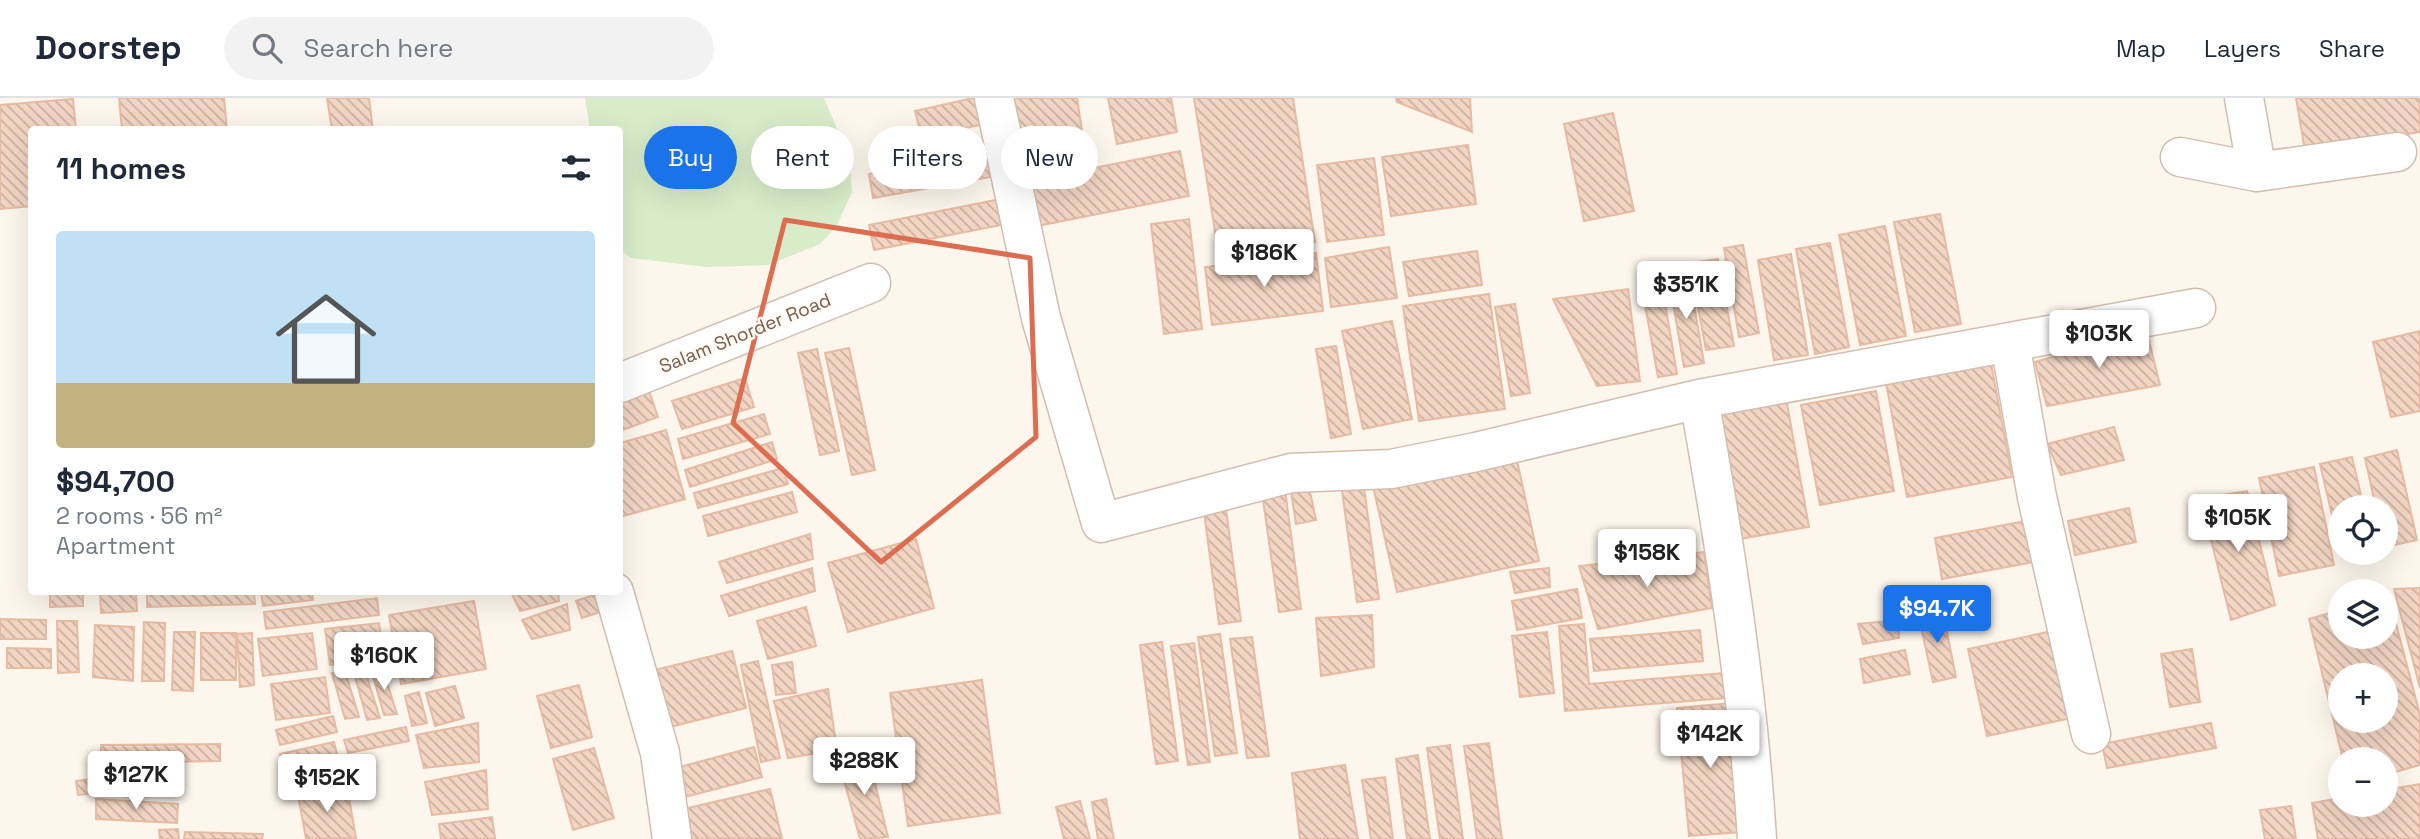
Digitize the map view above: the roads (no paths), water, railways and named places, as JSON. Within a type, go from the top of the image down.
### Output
[{"type":"street","points":[[994,98],[1041,318],[1101,523],[1291,473],[1391,469],[1476,452],[1699,399],[2196,308]]},
{"type":"street","points":[[2244,98],[2257,172]]},
{"type":"street","points":[[2180,157],[2257,172],[2397,152]]},
{"type":"street","name":"Salam Shorder Road","points":[[623,382],[871,282]]},
{"type":"street","points":[[2010,343],[2037,497],[2091,734]]},
{"type":"street","points":[[1699,399],[1733,591],[1752,746],[1757,839]]},
{"type":"street","points":[[615,595],[660,753],[672,839]]}]
